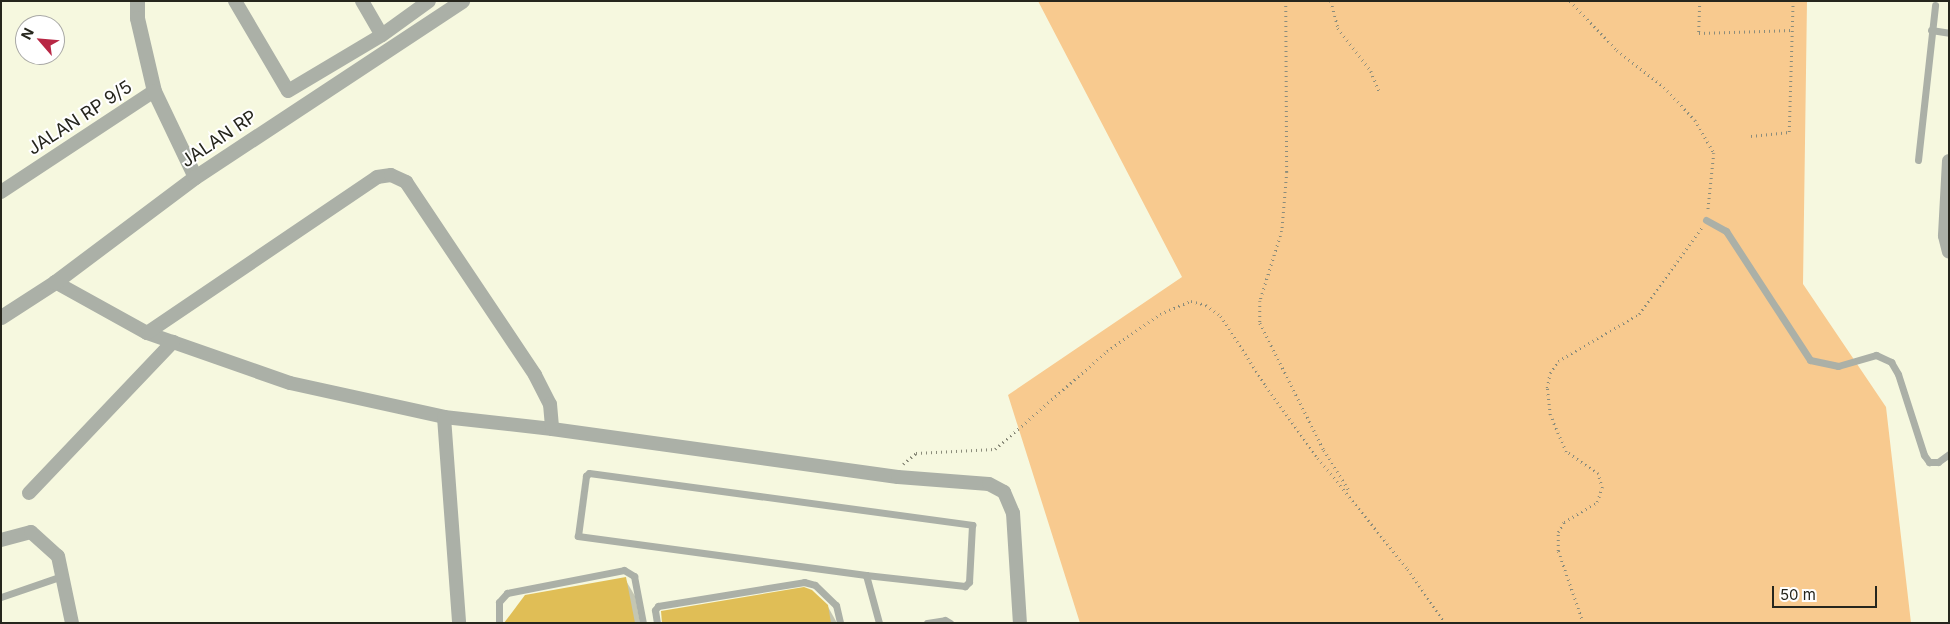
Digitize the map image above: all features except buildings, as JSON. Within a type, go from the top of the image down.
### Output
[{"type":"street","points":[[137,1],[137,18],[154,91],[195,177]]},
{"type":"street","points":[[235,1],[288,90],[382,35],[429,1]]},
{"type":"street","points":[[362,1],[382,35]]},
{"type":"street","name":"JALAN RP","points":[[1,317],[55,282],[195,177],[462,1]]},
{"type":"street","name":"JALAN RP 9/5","points":[[1,192],[154,91]]},
{"type":"street","points":[[1949,160],[1945,236],[1949,252]]},
{"type":"street","points":[[147,333],[377,177],[391,176],[406,182],[535,375],[550,404],[552,429]]},
{"type":"street","points":[[55,282],[147,333],[290,384],[444,418],[552,429],[898,477],[989,484],[1004,492],[1013,513],[1020,623]]},
{"type":"street","points":[[29,493],[173,342]]},
{"type":"street","points":[[444,418],[459,623]]},
{"type":"street","points":[[1,540],[31,532],[58,556],[72,623]]},
{"type":"lane","points":[[1918,160],[1935,4]]},
{"type":"lane","points":[[1931,30],[1949,33]]},
{"type":"lane","points":[[1706,220],[1726,231],[1810,360],[1838,366],[1876,355],[1891,362],[1898,374],[1924,456],[1928,462],[1938,462],[1949,454]]},
{"type":"lane","points":[[589,473],[972,525],[969,582],[965,586],[866,575],[578,536],[586,476],[589,473]]},
{"type":"lane","points":[[499,623],[499,602],[507,593],[624,570],[634,576],[643,623]]},
{"type":"lane","points":[[866,575],[879,623]]},
{"type":"lane","points":[[1,597],[62,576]]},
{"type":"lane","points":[[657,623],[655,610],[658,606],[804,582],[815,585],[836,605],[840,623]]},
{"type":"lane","points":[[926,623],[944,620],[950,623]]},
{"type":"path","points":[[1286,1],[1287,172],[1282,231],[1260,301],[1260,323],[1324,450],[1354,499]]},
{"type":"path","points":[[1331,1],[1338,28],[1371,71],[1380,93]]},
{"type":"path","points":[[1570,1],[1618,50],[1664,87],[1695,120],[1714,153],[1706,220],[1681,261],[1639,314],[1558,361],[1550,373],[1546,388],[1550,415],[1566,452],[1598,474],[1602,488],[1597,502],[1564,522],[1558,532],[1558,551],[1583,623]]},
{"type":"path","points":[[1700,1],[1699,33],[1792,30]]},
{"type":"path","points":[[1751,136],[1789,132],[1793,1]]},
{"type":"path","points":[[898,477],[904,462],[916,453],[995,449],[1107,350],[1160,314],[1191,301],[1206,305],[1221,316],[1266,386],[1318,458],[1354,499],[1446,623]]},
{"type":"shaded area","points":[[1038,1],[1807,1],[1803,284],[1886,407],[1911,623],[1080,623],[1008,395],[1182,277]]}]
